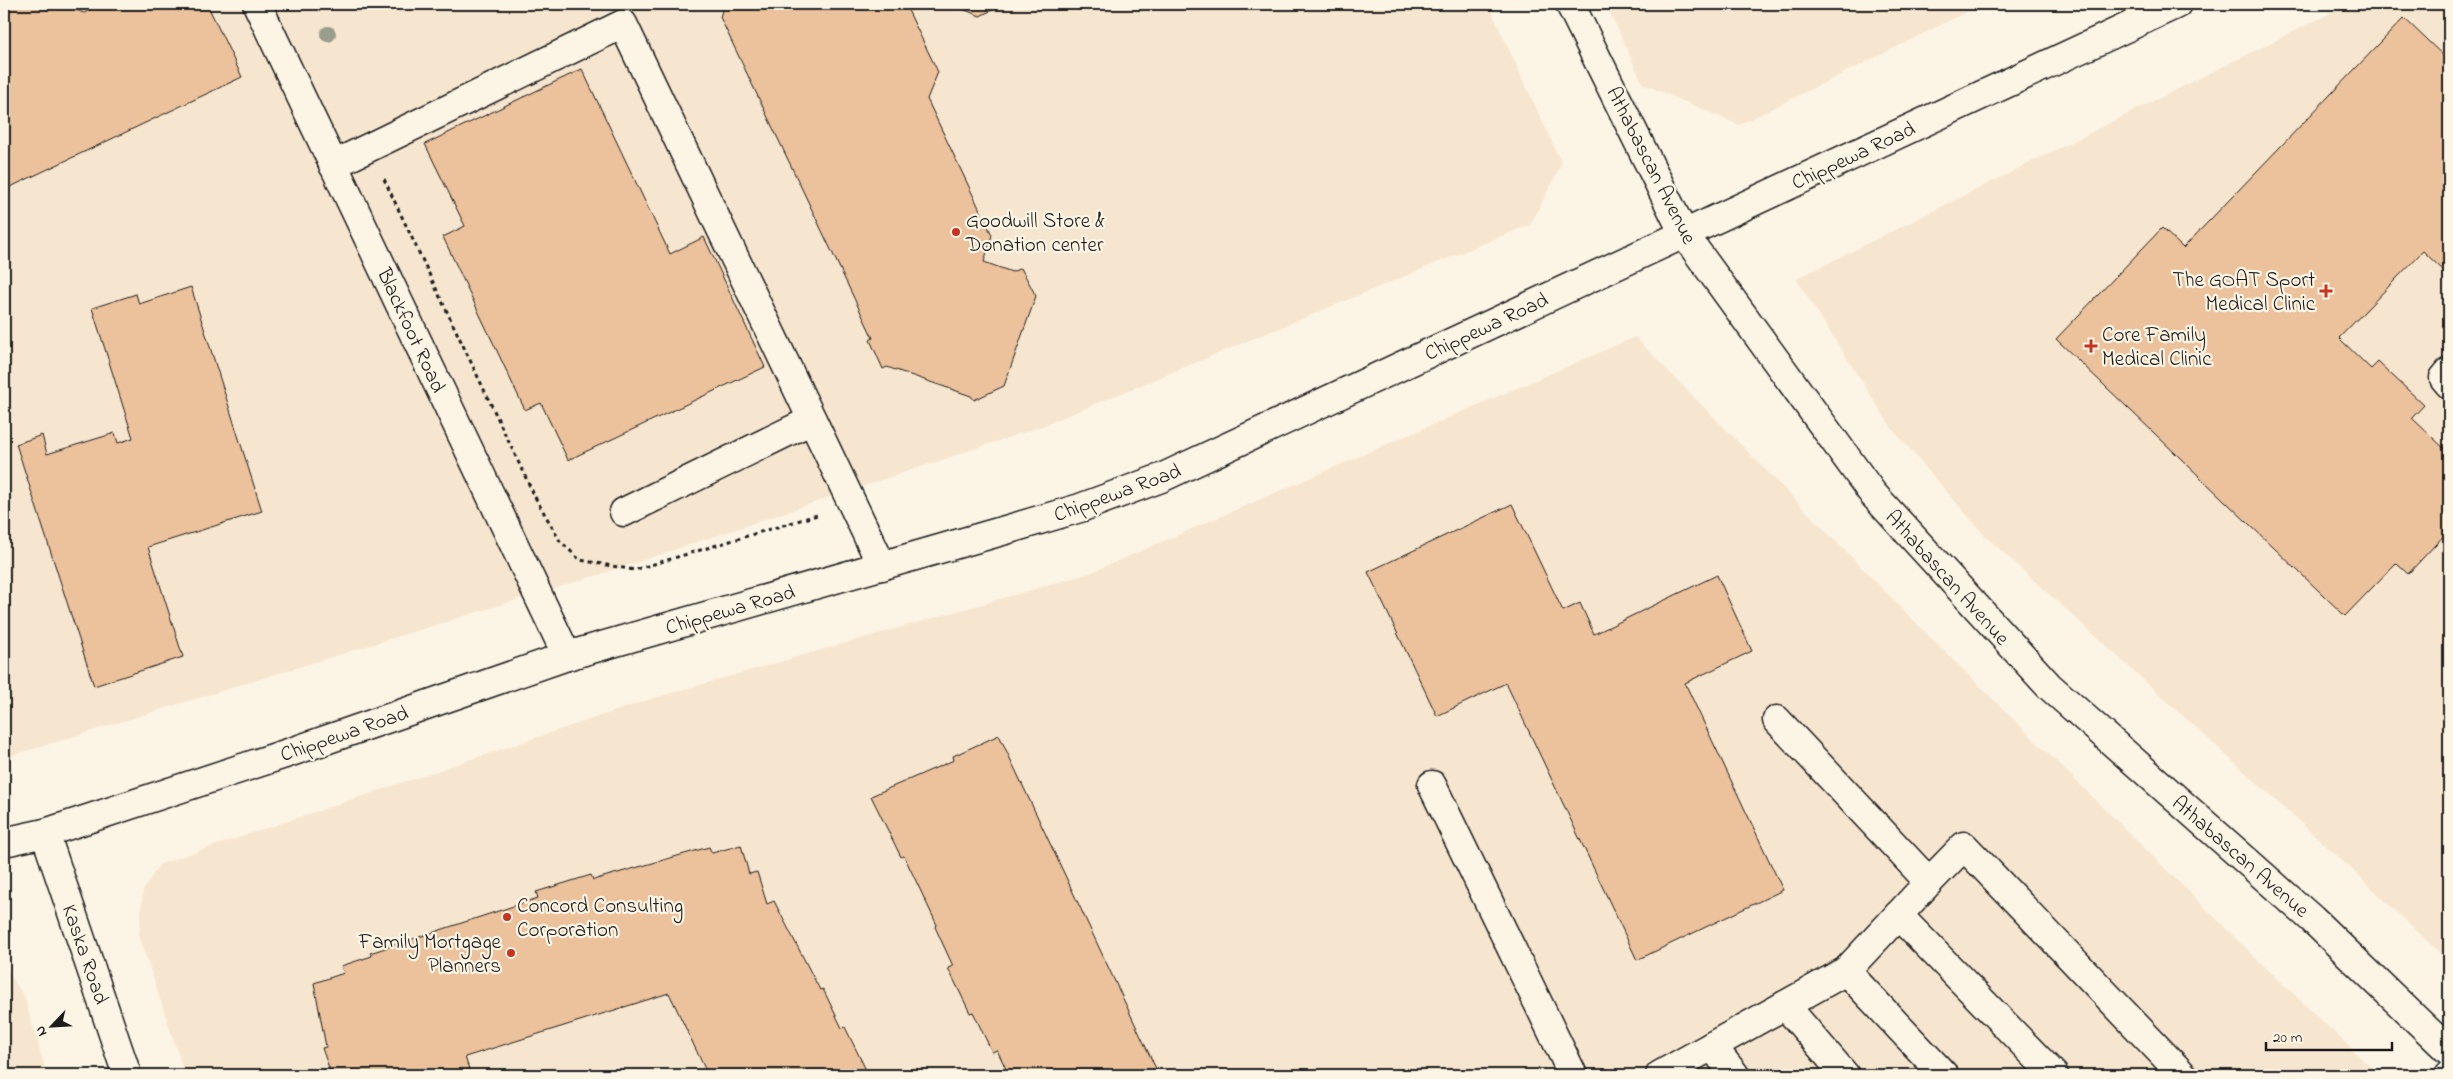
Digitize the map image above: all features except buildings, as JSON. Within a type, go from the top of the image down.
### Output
[{"type":"street","name":"Blackfoot Road","points":[[257,4],[567,656]]},
{"type":"street","name":"Athabascan Avenue","points":[[1570,4],[1684,234],[1873,494],[2049,686],[2312,919],[2449,1051]]},
{"type":"street","name":"Chippewa Road","points":[[4,842],[45,832],[291,752],[567,656],[1080,508],[1161,478],[2177,4]]},
{"type":"street","points":[[333,165],[368,146],[623,24],[882,566]]},
{"type":"street","points":[[2449,372],[2444,378],[2449,384]]},
{"type":"street","points":[[624,512],[812,420]]},
{"type":"street","points":[[1777,720],[1929,882]]},
{"type":"street","points":[[1432,785],[1573,1075]]},
{"type":"street","name":"Kaska Road","points":[[45,832],[127,1075]]},
{"type":"street","points":[[1664,1074],[1846,971],[1964,846],[2183,1075]]},
{"type":"street","points":[[1898,915],[2054,1075]]},
{"type":"street","points":[[1846,971],[1944,1075]]},
{"type":"street","points":[[1785,1005],[1845,1075]]},
{"type":"street","points":[[1712,1046],[1735,1075]]},
{"type":"path","points":[[368,146],[535,497],[560,541],[580,560],[634,570],[818,515]]},
{"type":"shaded area","points":[[4,4],[1488,4],[1562,164],[1531,224],[1040,427],[611,571],[4,758]]},
{"type":"shaded area","points":[[1606,4],[1983,4],[1739,125],[1643,84]]},
{"type":"shaded area","points":[[2349,4],[2449,4],[2449,962],[2357,874],[1986,537],[1893,430],[1796,279]]},
{"type":"shaded area","points":[[1635,337],[1930,637],[2260,962],[2379,1075],[185,1075],[139,935],[143,890],[160,864],[654,698],[1090,573]]},
{"type":"shaded area","points":[[4,966],[24,996],[47,1075],[4,1075]]},
{"type":"place","name":"Goodwill Store & Donation center","points":[[956,232]]},
{"type":"place","name":"The GOAT Sport Medical Clinic","points":[[2326,291]]},
{"type":"place","name":"Core Family Medical Clinic","points":[[2091,346]]},
{"type":"place","name":"Concord Consulting Corporation","points":[[507,917]]},
{"type":"place","name":"Family Mortgage Planners","points":[[511,953]]}]
